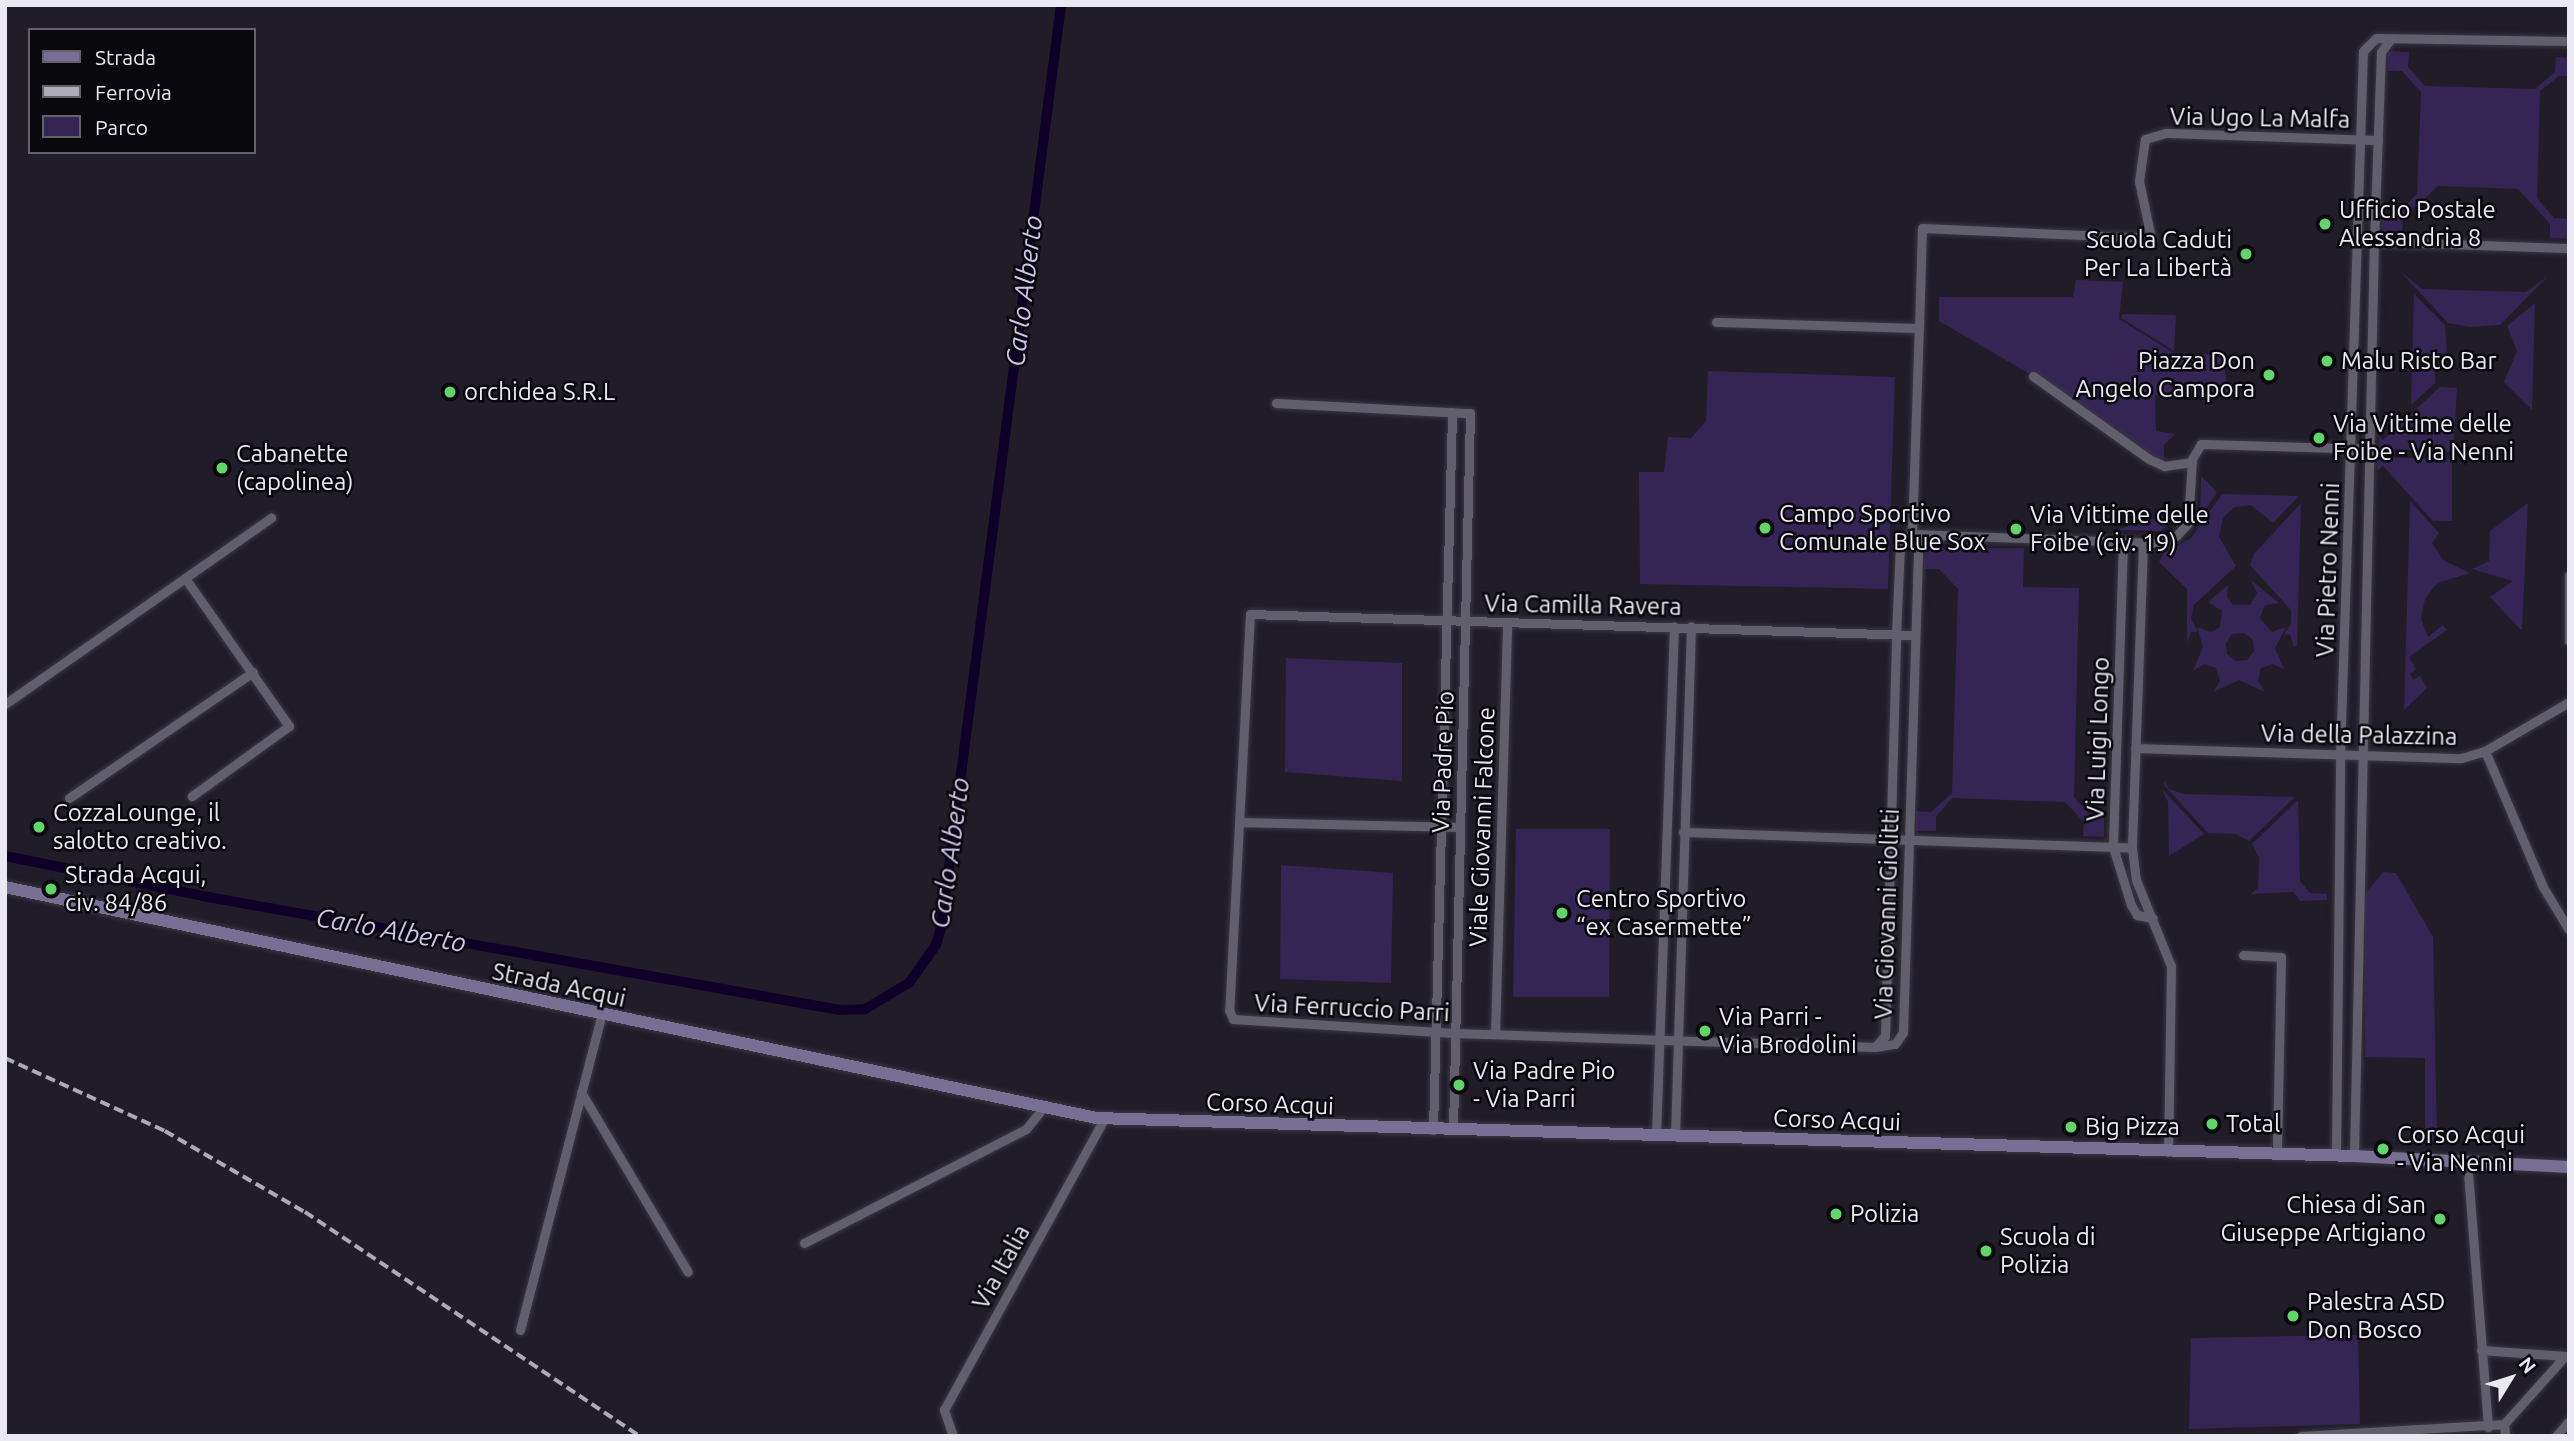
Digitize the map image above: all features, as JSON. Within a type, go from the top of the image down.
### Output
[{"type":"street","name":"Via Pietro Nenni","points":[[2336,1155],[2340,755],[2363,47],[2376,38],[2391,38]]},
{"type":"street","points":[[2391,38],[2569,41]]},
{"type":"street","name":"Via Pietro Nenni","points":[[2354,1156],[2359,755],[2374,242],[2381,52],[2391,38]]},
{"type":"street","name":"Via Ugo La Malfa","points":[[1919,328],[1923,229],[2151,238],[2139,181],[2145,139],[2166,133],[2378,140]]},
{"type":"street","points":[[2358,241],[2569,248]]},
{"type":"street","points":[[1716,323],[1919,328]]},
{"type":"street","name":"Via Giovanni Giolitti","points":[[1875,1047],[1893,1045],[1903,1034],[1919,328]]},
{"type":"street","points":[[2033,376],[2148,459],[2164,466],[2192,462]]},
{"type":"street","points":[[1276,403],[1452,412]]},
{"type":"street","name":"Via Padre Pio","points":[[1433,1130],[1452,412],[1470,413],[1453,1130]]},
{"type":"street","points":[[1913,535],[2143,544],[2169,540],[2188,523],[2192,462],[2196,448],[2208,442],[2368,449]]},
{"type":"street","points":[[5,704],[271,518]]},
{"type":"street","name":"Via Giovanni Giolitti","points":[[1875,1047],[1885,1036],[1900,546],[1913,535]]},
{"type":"street","name":"Via Luigi Longo","points":[[2123,543],[2113,847],[2131,905],[2137,915],[2152,918]]},
{"type":"street","name":"Via Luigi Longo","points":[[2143,544],[2132,848],[2136,880],[2171,973],[2168,1152]]},
{"type":"street","points":[[2569,575],[2569,641]]},
{"type":"street","points":[[185,578],[289,726],[192,796]]},
{"type":"street","name":"Via Camilla Ravera","points":[[1250,614],[1914,635]]},
{"type":"street","name":"Via Ferruccio Parri","points":[[1250,614],[1228,1010],[1233,1019],[1455,1033],[1659,1037],[1875,1047]]},
{"type":"street","name":"Viale Giovanni Falcone","points":[[1496,1034],[1507,622]]},
{"type":"street","points":[[1656,1136],[1674,626]]},
{"type":"street","points":[[1675,1136],[1691,626]]},
{"type":"street","points":[[69,798],[253,672]]},
{"type":"street","name":"Via della Palazzina","points":[[2135,748],[2453,759],[2485,751],[2569,702]]},
{"type":"street","points":[[2485,751],[2543,887],[2569,930]]},
{"type":"street","points":[[1240,822],[1460,827]]},
{"type":"street","points":[[1683,832],[2132,848]]},
{"type":"street","name":"Strada Acqui","points":[[5,887],[601,1016],[1104,1119]]},
{"type":"street","points":[[2243,955],[2281,957],[2277,1155]]},
{"type":"street","points":[[520,1330],[601,1016]]},
{"type":"street","points":[[581,1092],[688,1272]]},
{"type":"street","points":[[804,1243],[1026,1129],[1043,1108]]},
{"type":"street","name":"Corso Acqui","points":[[1104,1119],[2336,1155],[2569,1167]]},
{"type":"street","name":"Via Italia","points":[[953,1436],[944,1410],[1104,1119]]},
{"type":"street","points":[[2488,1427],[2467,1160],[2488,1155],[2569,1158]]},
{"type":"street","points":[[2481,1350],[2567,1356]]},
{"type":"street","points":[[2301,1436],[2504,1424],[2567,1356]]},
{"type":"street","points":[[2556,1436],[2569,1421]]},
{"type":"street","points":[[2504,1424],[2505,1436]]},
{"type":"green space","points":[[2388,51],[2409,52],[2408,67],[2425,86],[2535,89],[2555,72],[2556,57],[2569,58],[2569,76],[2559,76],[2540,91],[2537,198],[2554,218],[2569,219],[2569,239],[2550,238],[2550,224],[2518,189],[2438,186],[2403,218],[2402,233],[2382,232],[2382,215],[2396,215],[2417,194],[2421,92],[2402,71],[2388,71]]},
{"type":"green space","points":[[2400,271],[2422,289],[2526,292],[2548,276],[2500,325],[2470,327],[2448,323]]},
{"type":"green space","points":[[2076,280],[2123,282],[2119,319],[2174,353],[2222,355],[2227,384],[2242,395],[2155,395],[2156,431],[2175,434],[2164,445],[2164,466],[2033,376],[1939,321],[1939,297],[2073,297]]},
{"type":"green space","points":[[2414,294],[2445,325],[2447,351],[2435,362],[2435,383],[2411,405]]},
{"type":"green space","points":[[2535,303],[2532,410],[2504,382],[2517,351],[2507,326]]},
{"type":"green space","points":[[2122,314],[2176,315],[2174,351],[2121,318]]},
{"type":"green space","name":"Campo Sportivo Comunale Blue Sox","points":[[1708,371],[1895,377],[1888,589],[1640,584],[1639,472],[1664,472],[1668,437],[1691,438],[1706,421]]},
{"type":"green space","points":[[2440,387],[2457,388],[2453,452],[2379,449],[2379,436],[2383,440]]},
{"type":"green space","points":[[2377,457],[2452,459],[2452,521],[2433,521],[2383,466],[2377,471]]},
{"type":"green space","points":[[2201,476],[2217,492],[2200,518]]},
{"type":"green space","points":[[2222,494],[2299,496],[2273,523],[2251,505],[2235,507],[2223,517],[2219,537],[2236,566],[2194,605],[2191,618],[2198,632],[2191,632],[2187,643],[2187,589],[2159,562],[2164,553],[2191,538]]},
{"type":"green space","points":[[2410,501],[2439,533],[2432,543],[2443,560],[2470,573],[2437,583],[2425,599],[2421,619],[2428,637],[2443,625],[2447,630],[2409,657],[2416,669],[2410,674],[2413,680],[2420,676],[2427,688],[2404,710]]},
{"type":"green space","points":[[2301,503],[2297,645],[2294,647],[2290,635],[2284,634],[2291,624],[2291,610],[2250,565],[2254,554]]},
{"type":"green space","points":[[2528,503],[2520,629],[2490,597],[2513,581],[2472,569],[2489,561],[2490,531]]},
{"type":"green space","points":[[2182,510],[2161,531],[2116,530]]},
{"type":"green space","points":[[2024,548],[2023,587],[2079,588],[2074,797],[2090,816],[2104,818],[2104,837],[2083,836],[2084,822],[2065,802],[1952,798],[1936,817],[1936,831],[1916,831],[1916,811],[1931,812],[1952,793],[1958,589],[1939,569],[1924,569],[1925,549]]},
{"type":"green space","points":[[2251,580],[2279,603],[2265,605],[2260,618],[2272,632],[2286,627],[2275,648],[2284,669],[2273,664],[2261,668],[2258,681],[2265,692],[2239,680],[2213,692],[2220,681],[2216,668],[2204,664],[2193,671],[2203,647],[2197,627],[2211,632],[2220,627],[2222,611],[2208,602],[2228,585],[2227,597],[2233,605],[2250,605],[2257,593]],"holes":[[[2244,633],[2253,640],[2254,651],[2247,660],[2236,661],[2227,654],[2226,643],[2232,634]]]},
{"type":"green space","points":[[1286,658],[1402,663],[1402,781],[1285,772]]},
{"type":"green space","points":[[2164,780],[2169,789],[2184,794],[2295,797],[2249,841],[2236,834],[2208,833],[2164,785]]},
{"type":"green space","points":[[2162,789],[2204,834],[2169,856],[2168,802]]},
{"type":"green space","points":[[2298,800],[2300,881],[2310,893],[2327,894],[2327,900],[2300,901],[2294,892],[2251,894],[2258,888],[2259,858],[2252,844]]},
{"type":"green space","name":"Centro Sportivo “ex Casermette”","points":[[1516,829],[1610,829],[1609,997],[1513,997]]},
{"type":"green space","points":[[1281,865],[1393,873],[1391,983],[1280,979]]},
{"type":"green space","points":[[2383,872],[2396,873],[2433,937],[2437,1141],[2429,1141],[2429,1132],[2425,1131],[2425,1058],[2365,1057],[2365,894]]},
{"type":"green space","points":[[2358,1335],[2360,1424],[2189,1429],[2191,1338]]},
{"type":"waterway","name":"Carlo Alberto","points":[[5,856],[208,897],[840,1010],[865,1009],[909,983],[936,945],[941,928],[1061,5]]},
{"type":"railway","points":[[5,1058],[165,1131],[305,1212],[640,1436]]},
{"type":"place","name":"Ufficio Postale Alessandria 8","points":[[2325,224]]},
{"type":"place","name":"Scuola Caduti Per La Libertà","points":[[2246,254]]},
{"type":"place","name":"Malu Risto Bar","points":[[2327,361]]},
{"type":"place","name":"Piazza Don Angelo Campora","points":[[2269,375]]},
{"type":"place","name":"orchidea S.R.L","points":[[450,392]]},
{"type":"place","name":"Via Vittime delle Foibe - Via Nenni","points":[[2319,438]]},
{"type":"place","name":"Cabanette (capolinea)","points":[[222,468]]},
{"type":"place","name":"Campo Sportivo Comunale Blue Sox","points":[[1765,528]]},
{"type":"place","name":"Via Vittime delle Foibe (civ. 19)","points":[[2016,529]]},
{"type":"place","name":"CozzaLounge, il salotto creativo.","points":[[39,827]]},
{"type":"place","name":"Strada Acqui, civ. 84/86","points":[[51,889]]},
{"type":"place","name":"Centro Sportivo “ex Casermette”","points":[[1562,913]]},
{"type":"place","name":"Via Parri - Via Brodolini","points":[[1705,1031]]},
{"type":"place","name":"Via Padre Pio - Via Parri","points":[[1459,1085]]},
{"type":"place","name":"Total","points":[[2212,1124]]},
{"type":"place","name":"Big Pizza","points":[[2071,1127]]},
{"type":"place","name":"Corso Acqui - Via Nenni","points":[[2383,1149]]},
{"type":"place","name":"Polizia","points":[[1836,1214]]},
{"type":"place","name":"Chiesa di San Giuseppe Artigiano","points":[[2440,1219]]},
{"type":"place","name":"Scuola di Polizia","points":[[1986,1251]]},
{"type":"place","name":"Palestra ASD Don Bosco","points":[[2293,1316]]}]
